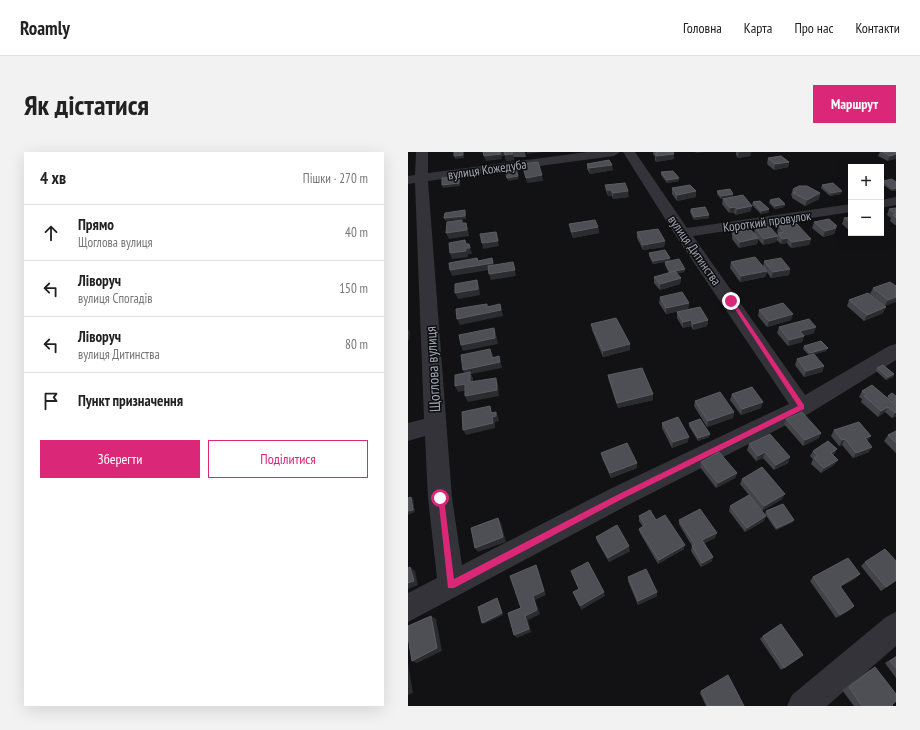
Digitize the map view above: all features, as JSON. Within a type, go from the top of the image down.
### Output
[{"type":"street","name":"Щоглова вулиця","points":[[422,152],[415,179],[436,425],[440,498],[451,585]]},
{"type":"street","name":"вулиця Кожедуба","points":[[415,179],[614,152]]},
{"type":"street","name":"вулиця Дитинства","points":[[629,152],[682,233],[731,301],[802,407]]},
{"type":"street","points":[[884,203],[896,201]]},
{"type":"street","name":"Короткий провулок","points":[[682,233],[848,208]]},
{"type":"street","points":[[408,608],[619,497],[802,407],[896,351]]},
{"type":"street","points":[[408,432],[436,425]]},
{"type":"street","points":[[803,706],[896,627]]},
{"type":"building","points":[[454,152],[463,152],[463,155],[454,156]]},
{"type":"building","points":[[483,152],[500,152],[501,154],[484,156]]},
{"type":"building","points":[[504,152],[512,152],[513,154],[505,155]]},
{"type":"building","points":[[656,152],[673,152],[674,154],[656,156]]},
{"type":"building","points":[[883,152],[896,152],[896,154],[890,156]]},
{"type":"building","points":[[781,156],[789,162],[775,164],[768,158]]},
{"type":"building","points":[[609,160],[612,165],[589,168],[587,164]]},
{"type":"building","points":[[538,162],[542,175],[526,178],[522,164]]},
{"type":"building","points":[[516,168],[518,176],[507,178],[505,170]]},
{"type":"building","points":[[673,171],[679,178],[667,180],[661,172]]},
{"type":"building","points":[[459,177],[459,183],[442,185],[442,178]]},
{"type":"building","points":[[892,179],[896,182],[896,188],[893,189],[884,181]]},
{"type":"building","points":[[625,183],[628,191],[613,193],[611,190],[607,190],[605,185]]},
{"type":"building","points":[[833,183],[842,191],[831,193],[822,185]]},
{"type":"building","points":[[690,185],[696,191],[677,195],[672,188]]},
{"type":"building","points":[[799,186],[807,186],[820,193],[807,200],[793,193],[795,192],[793,189]]},
{"type":"building","points":[[730,189],[733,194],[721,196],[717,191]]},
{"type":"building","points":[[743,195],[752,206],[737,209],[735,207],[730,208],[723,199]]},
{"type":"building","points":[[779,198],[785,204],[775,206],[770,200]]},
{"type":"building","points":[[760,201],[769,209],[761,211],[753,202]]},
{"type":"building","points":[[705,207],[709,215],[694,217],[691,209]]},
{"type":"building","points":[[896,208],[896,214],[889,209]]},
{"type":"building","points":[[465,210],[465,216],[444,218],[445,213]]},
{"type":"building","points":[[829,219],[837,226],[834,226],[836,228],[825,231],[814,222]]},
{"type":"building","points":[[462,220],[462,223],[466,223],[467,230],[446,233],[447,222]]},
{"type":"building","points":[[595,220],[598,227],[572,232],[569,224]]},
{"type":"building","points":[[796,223],[811,239],[792,242],[788,238],[782,239],[778,233],[784,232],[779,226]]},
{"type":"building","points":[[769,226],[778,236],[764,239],[755,228]]},
{"type":"building","points":[[658,229],[665,241],[643,245],[637,232]]},
{"type":"building","points":[[750,229],[758,238],[740,242],[732,233]]},
{"type":"building","points":[[496,232],[498,241],[482,243],[480,234]]},
{"type":"building","points":[[465,240],[466,244],[469,244],[470,248],[466,248],[466,251],[450,253],[449,243]]},
{"type":"building","points":[[665,250],[670,258],[653,261],[649,253]]},
{"type":"building","points":[[755,257],[767,271],[741,276],[731,262]]},
{"type":"building","points":[[477,258],[478,261],[492,258],[493,263],[450,270],[449,263]]},
{"type":"building","points":[[781,258],[790,269],[773,272],[764,261]]},
{"type":"building","points":[[679,259],[685,269],[670,272],[665,262]]},
{"type":"building","points":[[513,262],[515,270],[489,274],[488,266]]},
{"type":"building","points":[[675,271],[681,278],[660,284],[654,277]]},
{"type":"building","points":[[477,280],[478,289],[455,293],[455,284]]},
{"type":"building","points":[[890,282],[896,286],[896,297],[888,300],[873,288]]},
{"type":"building","points":[[682,292],[689,303],[666,308],[660,297]]},
{"type":"building","points":[[868,293],[886,307],[867,315],[849,300]]},
{"type":"building","points":[[783,303],[793,314],[769,321],[759,310]]},
{"type":"building","points":[[487,304],[487,307],[500,304],[501,310],[457,319],[456,309]]},
{"type":"building","points":[[700,307],[708,320],[693,324],[691,320],[683,322],[677,312]]},
{"type":"building","points":[[616,318],[630,344],[603,351],[591,324]]},
{"type":"building","points":[[809,319],[816,327],[800,331],[804,336],[789,340],[779,327]]},
{"type":"building","points":[[494,328],[495,338],[461,345],[459,335]]},
{"type":"building","points":[[821,341],[828,348],[810,353],[804,346]]},
{"type":"building","points":[[490,349],[492,358],[499,356],[500,362],[463,370],[461,355]]},
{"type":"building","points":[[814,354],[824,366],[806,371],[797,359]]},
{"type":"building","points":[[883,365],[894,374],[888,377],[877,368]]},
{"type":"building","points":[[642,368],[653,394],[617,403],[608,375]]},
{"type":"building","points":[[470,372],[470,382],[496,378],[497,390],[465,396],[465,384],[455,386],[455,375]]},
{"type":"building","points":[[872,385],[892,402],[894,401],[888,396],[892,393],[896,396],[895,413],[888,407],[881,411],[864,396],[867,395],[862,391]]},
{"type":"building","points":[[752,387],[763,402],[742,409],[732,394]]},
{"type":"building","points":[[720,392],[734,412],[708,421],[695,401]]},
{"type":"building","points":[[490,406],[491,413],[496,412],[496,416],[492,417],[493,423],[463,430],[462,412]]},
{"type":"building","points":[[802,412],[821,433],[805,440],[786,419]]},
{"type":"building","points":[[678,417],[689,437],[673,442],[662,423]]},
{"type":"building","points":[[700,419],[710,434],[698,438],[689,423]]},
{"type":"building","points":[[859,422],[871,436],[865,438],[872,447],[856,453],[845,439],[842,440],[834,430]]},
{"type":"building","points":[[896,431],[896,443],[888,435]]},
{"type":"building","points":[[770,434],[790,457],[776,465],[765,452],[758,456],[749,444]]},
{"type":"building","points":[[828,441],[837,449],[831,453],[838,460],[824,468],[814,458],[818,456],[813,451]]},
{"type":"building","points":[[627,443],[637,463],[610,473],[601,453]]},
{"type":"building","points":[[719,452],[737,473],[718,483],[701,462]]},
{"type":"building","points":[[762,467],[785,494],[764,506],[742,479]]},
{"type":"building","points":[[749,495],[766,516],[747,528],[730,506]]},
{"type":"building","points":[[411,497],[413,510],[408,511],[408,498]]},
{"type":"building","points":[[783,504],[794,520],[777,528],[766,511]]},
{"type":"building","points":[[700,509],[717,533],[702,540],[713,557],[702,563],[692,546],[695,545],[679,520]]},
{"type":"building","points":[[650,510],[656,520],[665,515],[685,545],[659,560],[639,529],[645,525],[639,516]]},
{"type":"building","points":[[498,518],[503,537],[475,548],[471,528]]},
{"type":"building","points":[[617,525],[629,546],[608,558],[596,537]]},
{"type":"building","points":[[885,549],[896,561],[896,580],[886,587],[865,562]]},
{"type":"building","points":[[848,558],[860,574],[840,586],[854,606],[840,615],[813,577]]},
{"type":"building","points":[[588,562],[604,592],[580,606],[573,592],[579,589],[571,571]]},
{"type":"building","points":[[536,565],[544,591],[533,596],[537,610],[525,616],[529,629],[514,635],[508,613],[521,608],[510,576]]},
{"type":"building","points":[[410,567],[414,581],[408,583],[408,568]]},
{"type":"building","points":[[646,569],[657,592],[638,601],[628,577]]},
{"type":"building","points":[[497,598],[502,613],[482,623],[478,607]]},
{"type":"building","points":[[431,616],[437,648],[412,661],[408,637],[408,626]]},
{"type":"building","points":[[781,624],[803,655],[784,668],[763,636]]},
{"type":"building","points":[[896,657],[896,668],[890,661]]},
{"type":"building","points":[[875,667],[896,694],[896,701],[892,705],[893,706],[862,706],[849,687]]},
{"type":"building","points":[[728,675],[744,706],[708,706],[701,691]]},
{"type":"route","points":[[440,498],[451,585],[619,497],[802,407],[731,301]]}]
